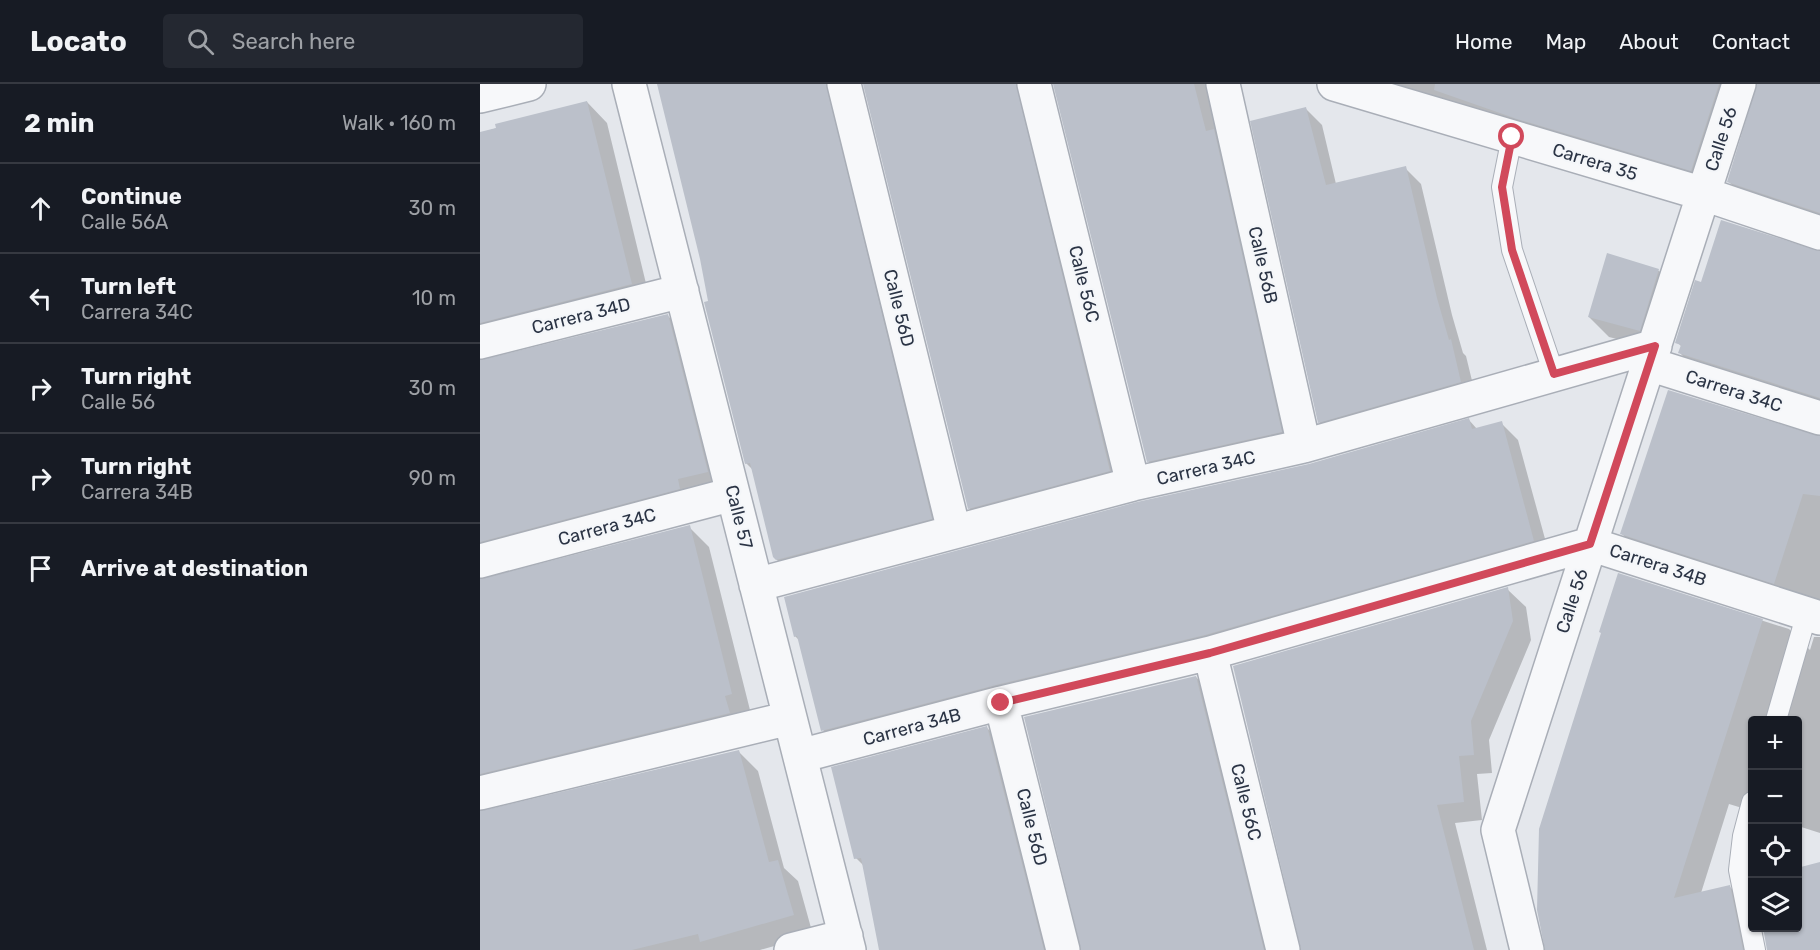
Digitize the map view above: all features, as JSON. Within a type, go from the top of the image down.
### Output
[{"type":"street","points":[[480,96],[529,84]]},
{"type":"street","name":"Calle 57","points":[[629,84],[847,943]]},
{"type":"street","name":"Calle 56D","points":[[844,84],[954,531]]},
{"type":"street","name":"Calle 56C","points":[[1034,84],[1133,484]]},
{"type":"street","name":"Calle 56B","points":[[1223,84],[1304,446]]},
{"type":"street","name":"Carrera 35","points":[[1334,84],[1704,194],[1820,233]]},
{"type":"street","name":"Calle 56","points":[[1527,950],[1497,830],[1739,84]]},
{"type":"street","name":"Carrera 34D","points":[[480,342],[682,291]]},
{"type":"street","name":"Carrera 34C","points":[[756,585],[1133,484],[1304,446],[1554,374],[1652,355],[1820,418]]},
{"type":"street","name":"Carrera 34C","points":[[480,561],[733,494]]},
{"type":"street","name":"Carrera 34B","points":[[800,756],[1001,703],[1210,653],[1590,544],[1814,615]]},
{"type":"street","name":"Calle 56C","points":[[1210,653],[1283,950]]},
{"type":"street","name":"Calle 56D","points":[[1001,703],[1063,950]]},
{"type":"street","points":[[480,793],[790,718]]},
{"type":"street","points":[[791,950],[847,943]]},
{"type":"lane","points":[[1512,137],[1502,187],[1512,250],[1554,374]]},
{"type":"lane","points":[[1777,716],[1814,615]]},
{"type":"lane","points":[[1748,817],[1739,870],[1755,950]]},
{"type":"building","points":[[657,84],[826,84],[932,519],[776,560],[773,557],[750,463],[745,464],[704,302],[708,301],[700,259]]},
{"type":"building","points":[[863,84],[1016,84],[1110,471],[968,509]]},
{"type":"building","points":[[1053,84],[1194,84],[1206,131],[1214,129],[1282,432],[1147,462]]},
{"type":"building","points":[[1435,84],[1719,84],[1691,171],[1517,119],[1434,90]]},
{"type":"building","points":[[1757,84],[1820,84],[1820,213],[1727,182]]},
{"type":"building","points":[[587,101],[632,284],[480,323],[480,132],[496,128],[495,124]]},
{"type":"building","points":[[1306,107],[1326,185],[1406,166],[1437,298],[1449,340],[1451,339],[1461,382],[1318,423],[1250,121]]},
{"type":"building","points":[[1721,220],[1820,251],[1820,398],[1678,353],[1681,345],[1675,343],[1695,280],[1701,282]]},
{"type":"building","points":[[1607,253],[1659,269],[1640,331],[1588,317]]},
{"type":"building","points":[[668,314],[708,472],[678,479],[680,489],[480,542],[480,360]]},
{"type":"building","points":[[1668,390],[1820,436],[1820,496],[1803,494],[1774,584],[1620,534]]},
{"type":"building","points":[[1469,418],[1472,429],[1502,421],[1534,541],[1205,635],[996,685],[821,731],[797,636],[794,637],[784,597],[1137,502],[1309,464]]},
{"type":"building","points":[[690,525],[732,694],[725,696],[730,713],[480,774],[480,579]]},
{"type":"building","points":[[1618,573],[1763,619],[1674,898],[1730,885],[1743,950],[1545,950],[1537,910],[1539,829]]},
{"type":"building","points":[[1508,587],[1513,621],[1471,721],[1474,755],[1459,756],[1464,802],[1437,805],[1474,950],[1301,950],[1233,666]]},
{"type":"building","points":[[1196,676],[1264,950],[1081,950],[1024,717]]},
{"type":"building","points":[[987,726],[1044,950],[879,950],[861,858],[854,859],[831,767]]},
{"type":"building","points":[[739,750],[769,862],[778,860],[794,915],[700,942],[698,934],[632,950],[480,950],[480,811]]},
{"type":"building","points":[[1820,862],[1820,950],[1767,950],[1764,932],[1802,932],[1802,867]]},
{"type":"route","points":[[1001,703],[1210,653],[1590,544],[1655,346],[1554,374],[1512,250],[1502,187],[1512,137]]}]
